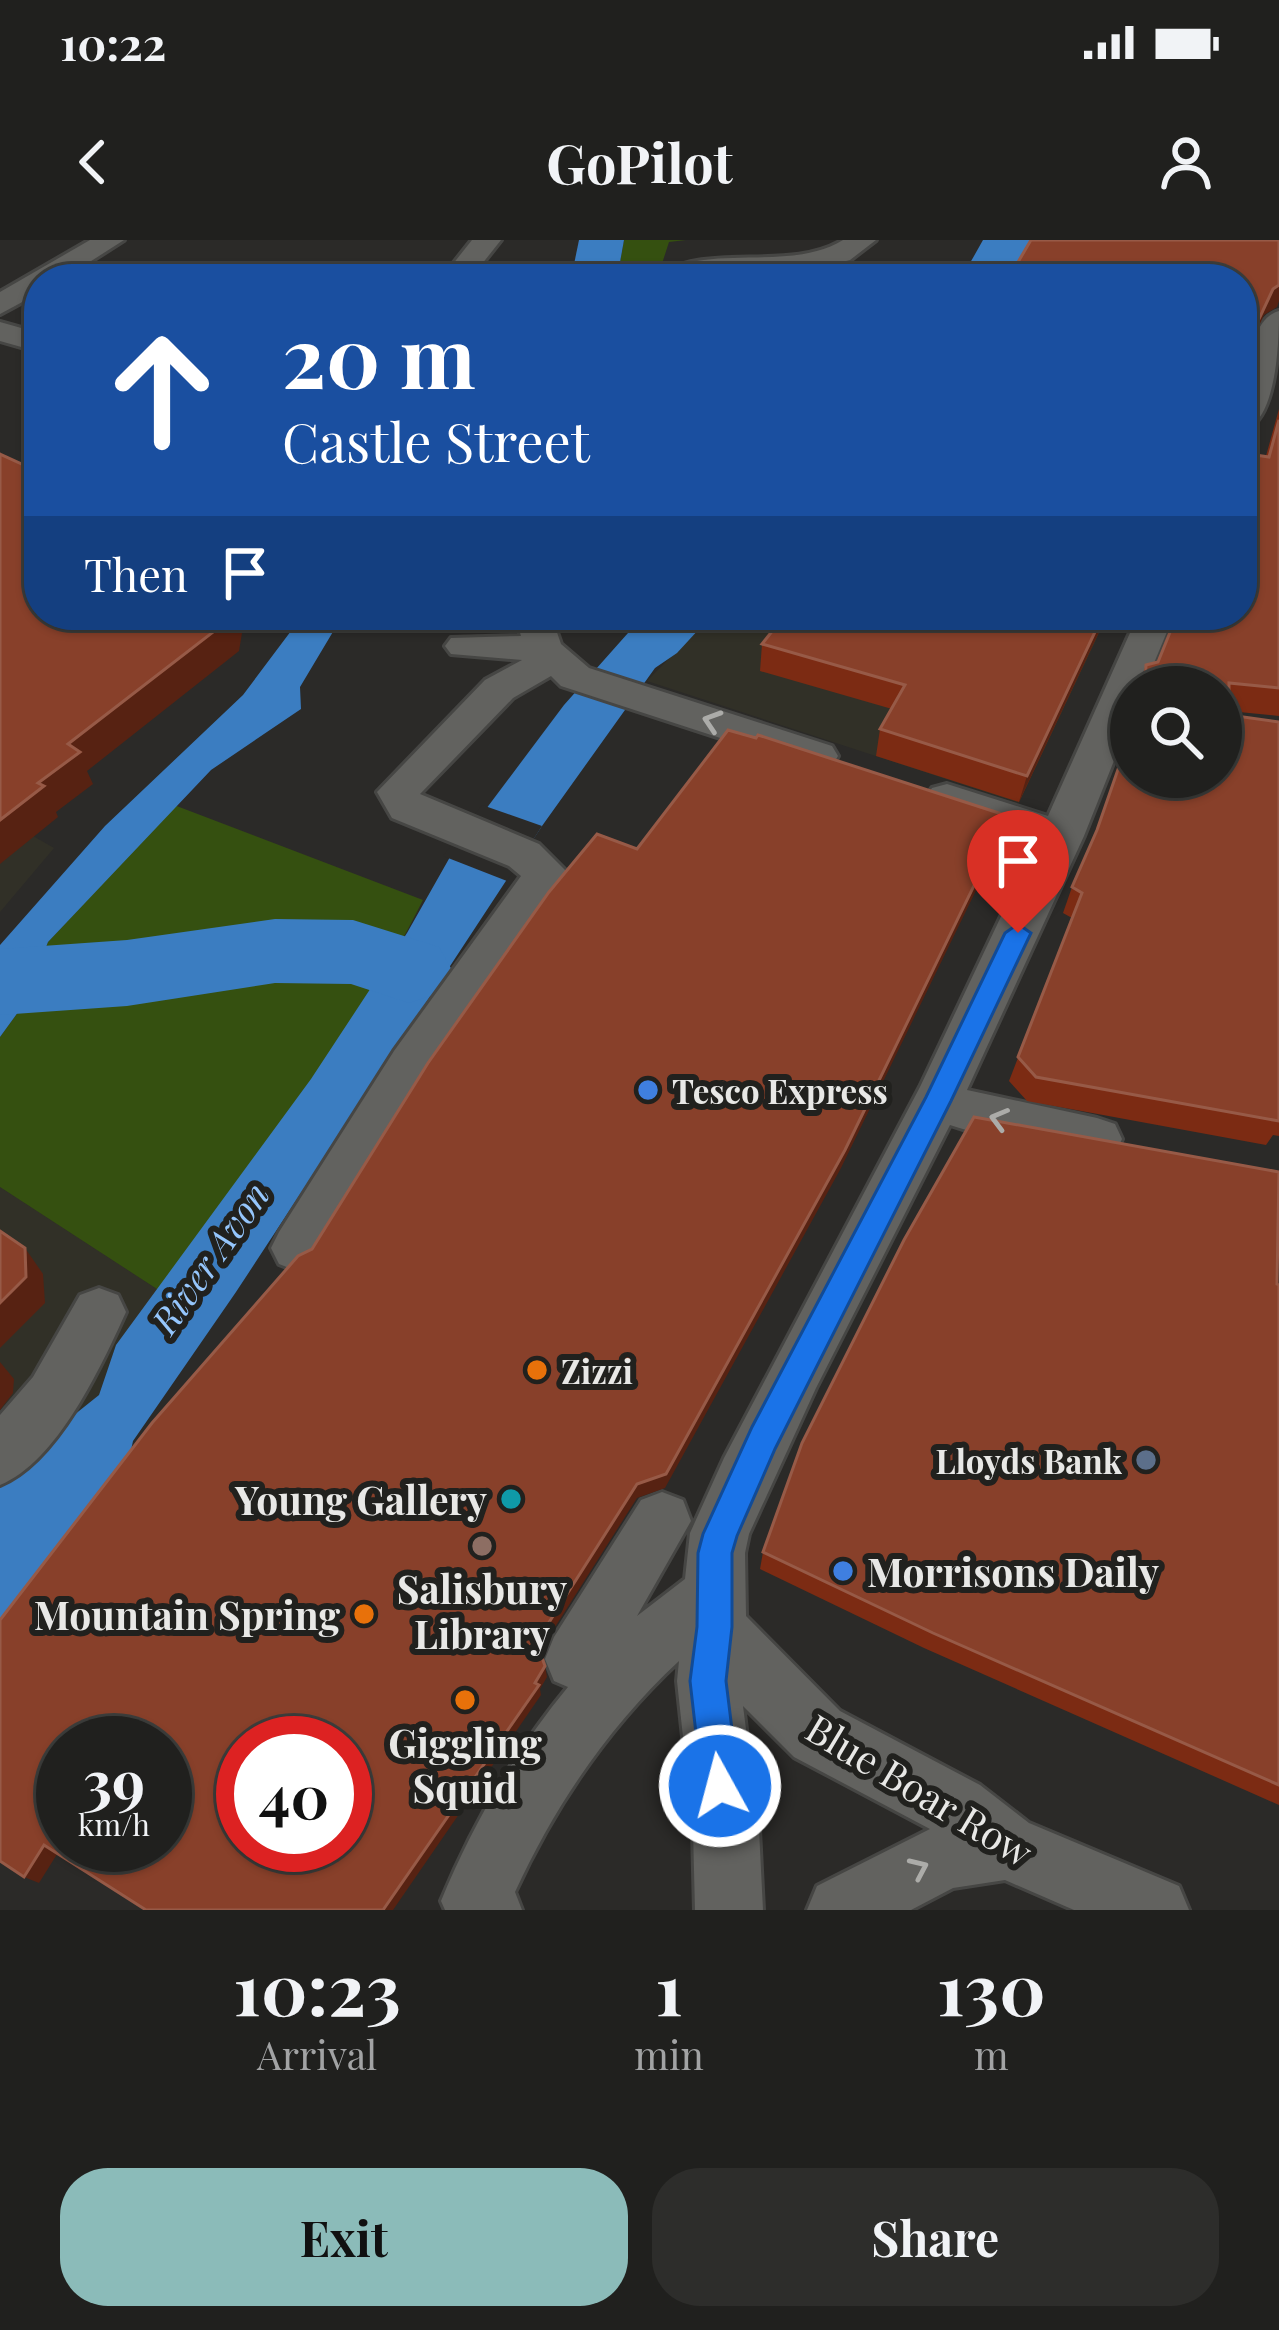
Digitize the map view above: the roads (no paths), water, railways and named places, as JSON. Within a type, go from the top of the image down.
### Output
[{"type":"street","points":[[68,264],[110,240]]},
{"type":"street","points":[[467,264],[488,240]]},
{"type":"street","points":[[784,261],[852,259]]},
{"type":"street","points":[[1257,381],[1279,320]]},
{"type":"street","points":[[1138,666],[1151,630]]},
{"type":"street","points":[[464,646],[553,651],[636,697],[857,769]]},
{"type":"street","points":[[297,1248],[411,1065],[537,892],[544,871],[524,854],[407,808],[398,792],[500,689],[553,651]]},
{"type":"street","points":[[729,1910],[726,1830],[708,1681],[714,1592],[764,1438],[938,1101],[1110,738]]},
{"type":"street","points":[[901,783],[1063,836]]},
{"type":"street","points":[[938,1101],[1011,1123],[1148,1149]]},
{"type":"street","points":[[0,1457],[53,1396],[99,1312]]},
{"type":"street","name":"Blue Boar Row","points":[[584,1665],[655,1518],[714,1592],[746,1666],[818,1734],[957,1808],[1005,1847],[1087,1896],[1155,1910]]},
{"type":"street","points":[[476,1907],[514,1817],[583,1711],[584,1665],[667,1628],[714,1592]]},
{"type":"street","points":[[842,1910],[946,1856],[1005,1847]]},
{"type":"water","points":[[579,240],[624,240],[620,264],[574,264]]},
{"type":"water","points":[[983,240],[1040,240],[1025,264],[969,264]]},
{"type":"water","points":[[292,630],[334,630],[300,687],[301,709],[211,770],[48,942],[24,1004],[0,1037],[0,945],[105,826],[243,695]]},
{"type":"water","points":[[631,630],[698,630],[655,668],[542,826],[133,1441],[126,1473],[0,1644],[0,1485],[29,1451],[99,1395],[116,1345],[311,1079],[407,933],[450,857],[564,705]]},
{"type":"waterway","name":"River Avon","points":[[0,982],[127,973],[275,951],[353,952],[409,970]]},
{"type":"place","name":"Tesco Express","points":[[648,1090]]},
{"type":"place","name":"Zizzi","points":[[537,1370]]},
{"type":"place","name":"Lloyds Bank","points":[[1146,1460]]},
{"type":"place","name":"Young Gallery","points":[[511,1499]]},
{"type":"place","name":"Salisbury Library","points":[[482,1546]]},
{"type":"place","name":"Morrisons Daily","points":[[843,1571]]},
{"type":"place","name":"Mountain Spring","points":[[364,1614]]},
{"type":"place","name":"Giggling Squid","points":[[465,1700]]}]
